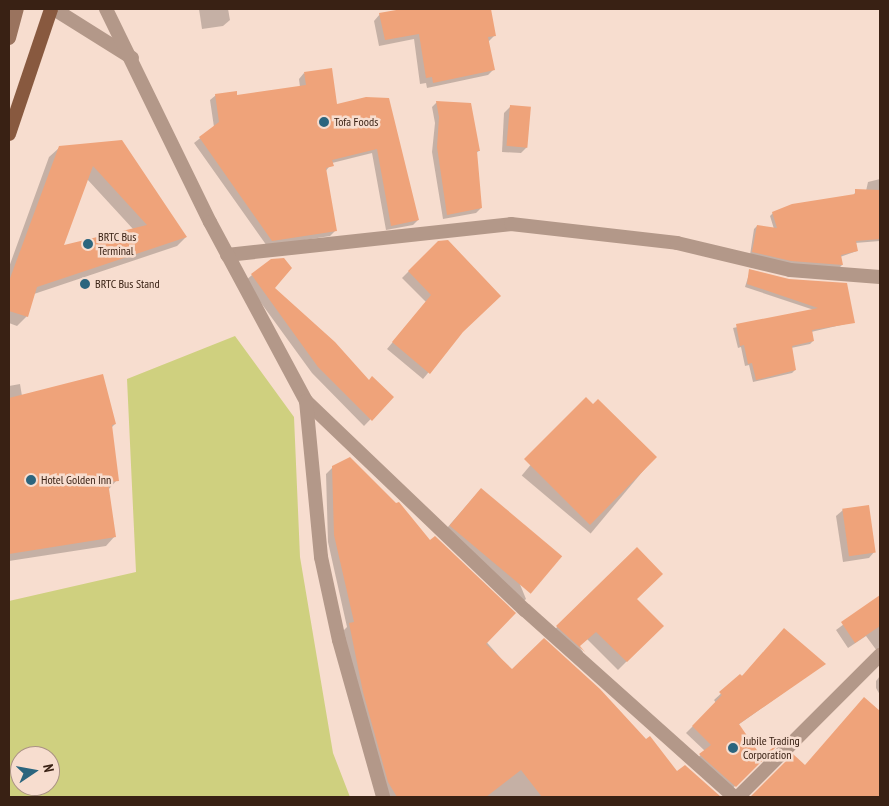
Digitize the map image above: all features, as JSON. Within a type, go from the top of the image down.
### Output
[{"type":"main road","points":[[9,38],[17,9]]},
{"type":"main road","points":[[9,134],[53,9]]},
{"type":"street","points":[[53,9],[132,58]]},
{"type":"street","points":[[106,9],[132,58],[227,255],[306,401],[525,610],[734,797]]},
{"type":"street","points":[[227,255],[511,224],[677,243],[790,270],[880,277]]},
{"type":"street","points":[[306,401],[321,557],[339,640],[383,797]]},
{"type":"street","points":[[738,797],[880,655]]},
{"type":"green space","points":[[235,336],[294,417],[300,557],[333,753],[350,797],[9,797],[9,601],[136,572],[127,379]]},
{"type":"building","points":[[402,9],[491,9],[496,36],[488,37],[495,70],[433,83],[432,77],[426,78],[419,34],[385,40],[379,13]]},
{"type":"building","points":[[332,68],[337,104],[366,97],[389,98],[419,220],[391,226],[377,149],[332,160],[334,166],[326,168],[337,231],[272,241],[199,137],[219,122],[215,94],[237,91],[237,95],[306,85],[304,72]]},
{"type":"building","points":[[436,101],[471,103],[480,151],[477,151],[482,208],[447,215],[437,147],[439,117]]},
{"type":"building","points":[[510,105],[531,107],[527,148],[506,146]]},
{"type":"building","points":[[122,140],[187,237],[37,287],[28,317],[9,311],[9,281],[59,146]],"holes":[[[93,166],[147,225],[64,245]]]},
{"type":"building","points":[[855,189],[880,190],[880,239],[856,241],[858,251],[841,255],[843,265],[791,261],[752,252],[757,225],[777,228],[772,212],[792,204],[855,194]]},
{"type":"building","points":[[448,240],[501,296],[463,332],[430,374],[392,342],[431,295],[408,271],[438,241]]},
{"type":"building","points":[[284,258],[292,268],[275,288],[335,342],[369,380],[372,376],[394,397],[372,421],[318,367],[251,274],[271,259]]},
{"type":"building","points":[[749,269],[789,279],[847,283],[855,323],[812,330],[814,341],[792,346],[796,370],[756,380],[752,363],[748,364],[744,345],[740,346],[736,324],[818,308],[747,284]]},
{"type":"building","points":[[103,374],[116,424],[112,425],[119,481],[108,482],[116,537],[9,554],[9,398]]},
{"type":"building","points":[[586,397],[593,404],[598,399],[657,457],[590,525],[524,459]]},
{"type":"building","points":[[350,457],[396,503],[399,502],[430,540],[435,536],[516,613],[486,644],[512,669],[544,638],[600,689],[646,739],[650,736],[677,771],[685,765],[721,797],[542,797],[521,770],[486,797],[397,797],[388,782],[363,692],[349,623],[354,622],[334,535],[332,466]]},
{"type":"building","points":[[481,488],[562,556],[531,594],[450,526]]},
{"type":"building","points":[[869,505],[876,553],[849,556],[842,509]]},
{"type":"building","points":[[637,547],[663,574],[637,599],[664,626],[627,662],[596,632],[580,646],[585,652],[556,626]]},
{"type":"building","points":[[880,595],[880,626],[855,643],[841,622]]},
{"type":"building","points":[[784,628],[826,664],[739,724],[761,756],[780,743],[736,787],[699,754],[711,745],[692,726],[722,695],[719,692],[740,674],[742,676]]},
{"type":"building","points":[[864,697],[880,711],[880,797],[750,797],[793,754],[805,765]]},
{"type":"place","name":"Tofa Foods","points":[[324,122]]},
{"type":"place","name":"BRTC Bus Terminal","points":[[88,244]]},
{"type":"place","name":"BRTC Bus Stand","points":[[85,284]]},
{"type":"place","name":"Hotel Golden Inn","points":[[31,480]]},
{"type":"place","name":"Jubile Trading Corporation","points":[[733,748]]}]
